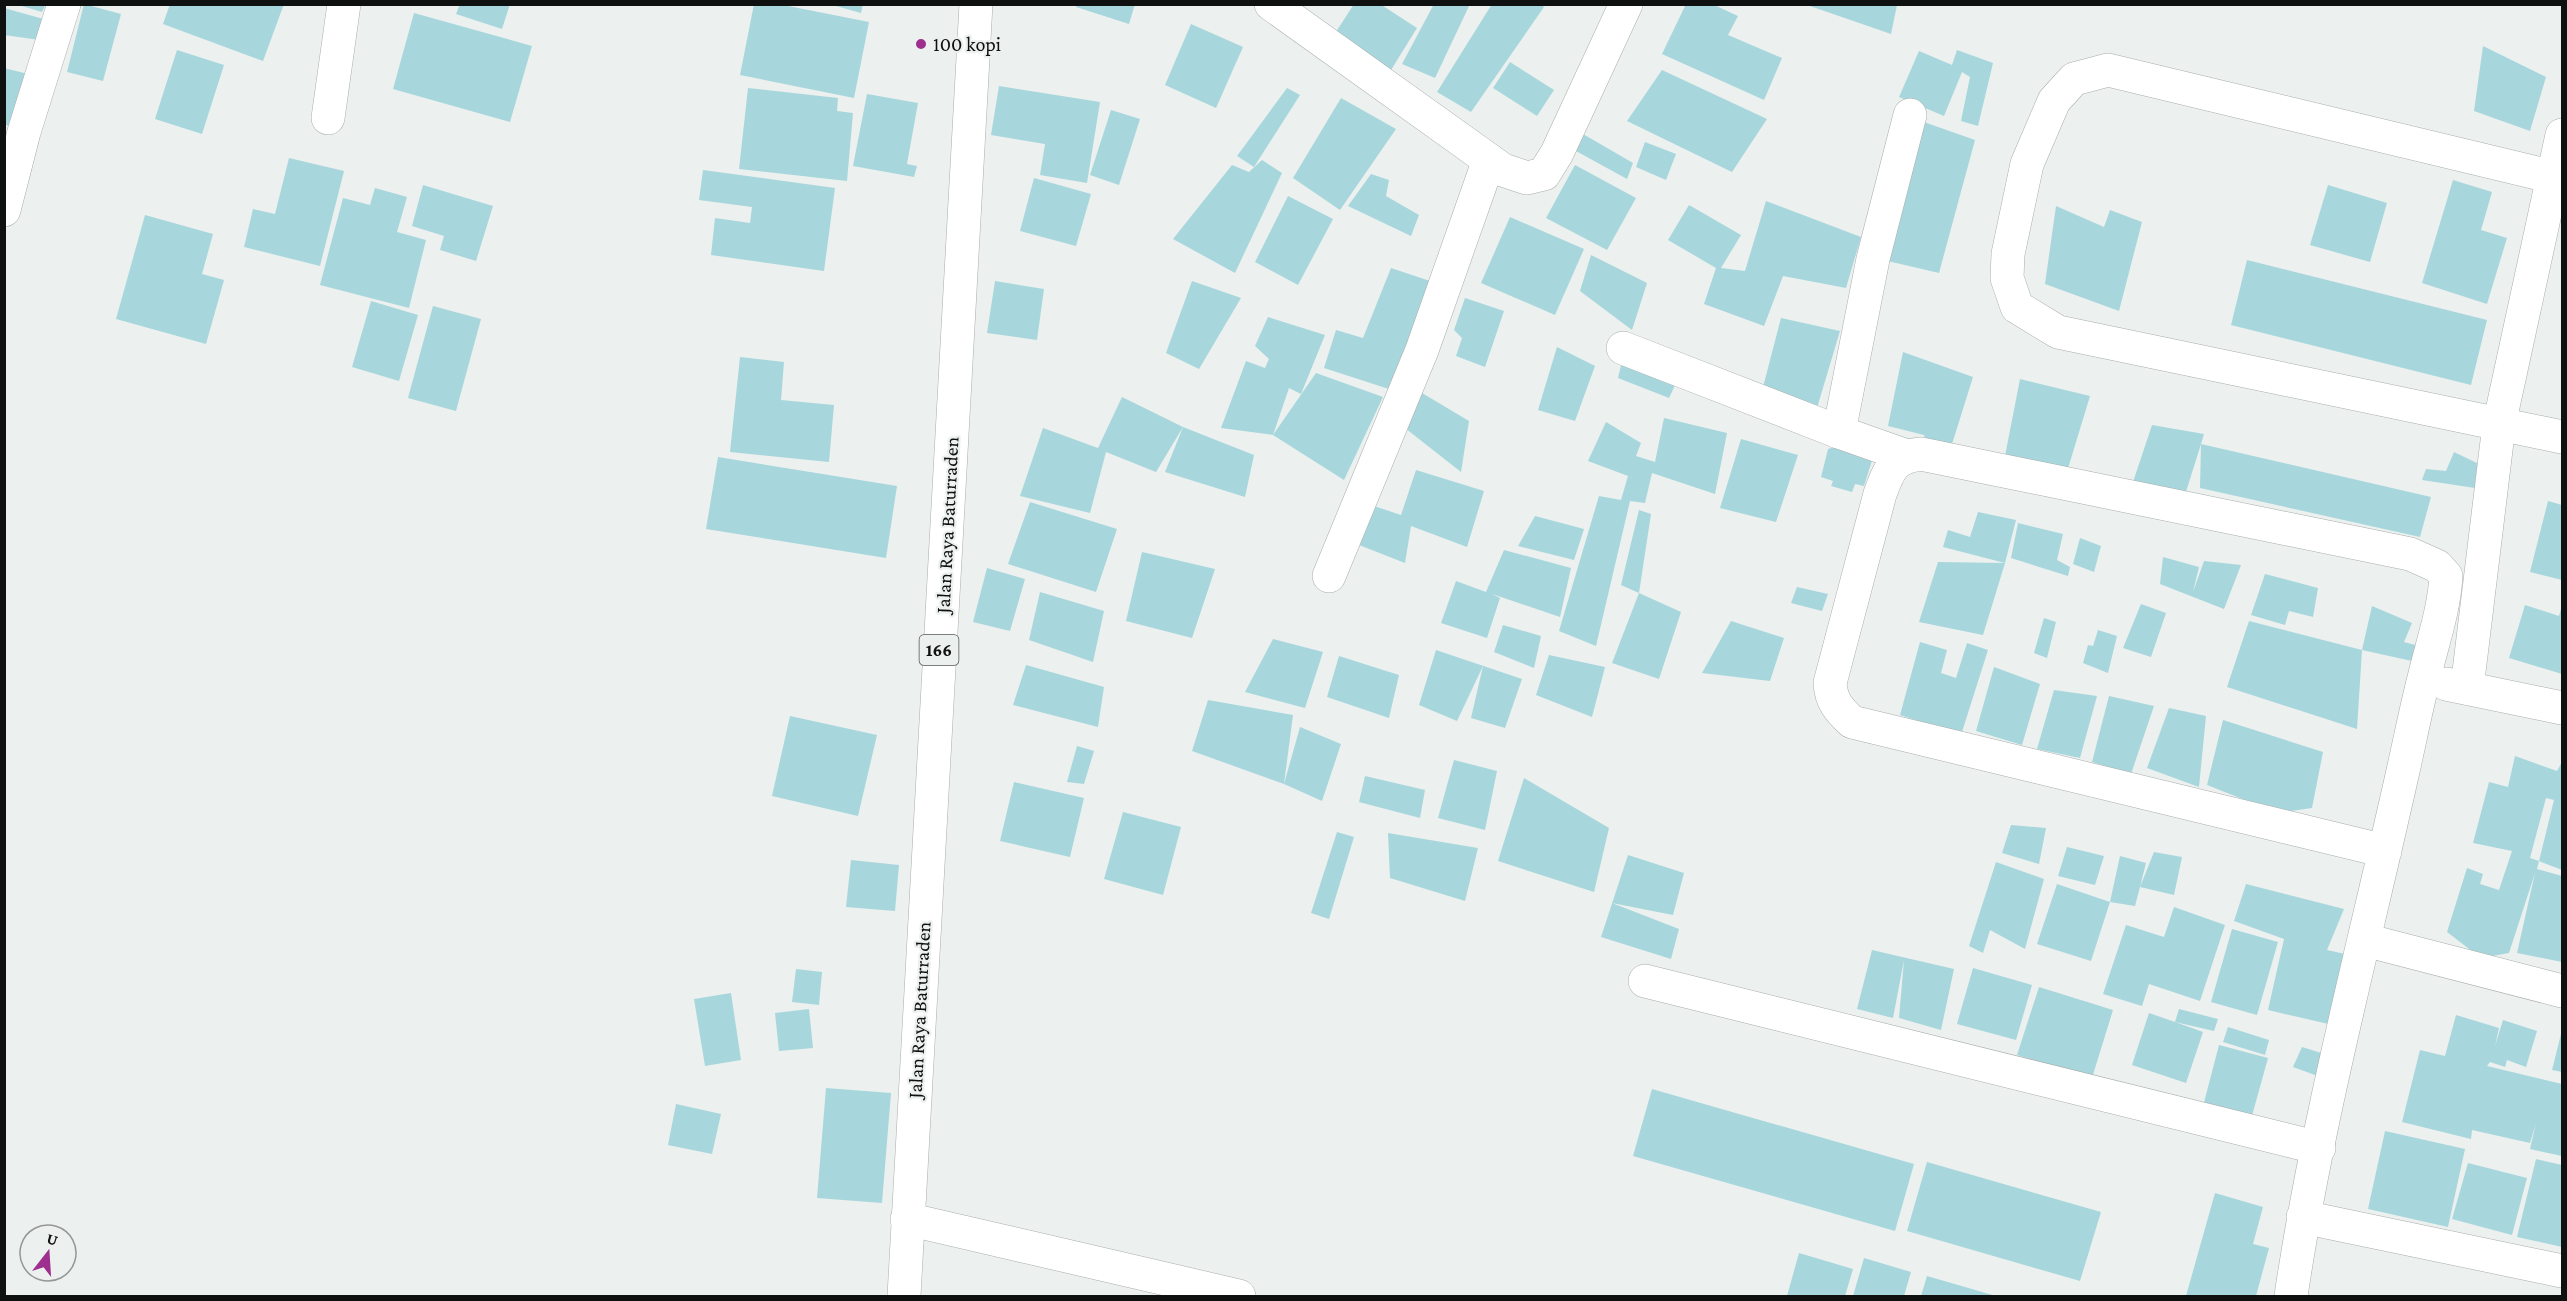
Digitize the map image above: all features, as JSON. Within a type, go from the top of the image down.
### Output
[{"type":"street","points":[[4,210],[24,132],[64,4]]},
{"type":"street","points":[[328,118],[344,4]]},
{"type":"street","name":"Jalan Raya Baturraden","points":[[904,1296],[976,4]]},
{"type":"street","points":[[1271,4],[1503,171],[1527,178],[1544,174],[1557,153],[1626,4]]},
{"type":"street","points":[[2558,178],[2108,70],[2074,79],[2054,101],[2027,164],[2008,254],[2007,278],[2017,307],[2058,333],[2562,437]]},
{"type":"street","points":[[1839,432],[1873,259],[1910,116]]},
{"type":"street","points":[[2467,688],[2499,425],[2558,178],[2562,135]]},
{"type":"street","points":[[1329,576],[1422,350],[1489,160]]},
{"type":"street","points":[[1623,348],[1904,455],[1921,454],[2398,552],[2437,566],[2446,576],[2445,597],[2423,680],[2303,1217],[2291,1296]]},
{"type":"street","points":[[1904,455],[1889,471],[1880,495],[1830,683],[1830,696],[1852,722],[2385,851]]},
{"type":"street","points":[[2423,680],[2562,708]]},
{"type":"street","points":[[2365,940],[2562,991]]},
{"type":"street","points":[[1646,981],[2319,1148]]},
{"type":"street","points":[[2303,1217],[2562,1271]]},
{"type":"street","points":[[907,1219],[1239,1296]]},
{"type":"building","points":[[15,4],[46,4],[42,12]]},
{"type":"building","points":[[84,4],[121,14],[103,81],[67,72]]},
{"type":"building","points":[[170,4],[284,4],[263,61],[163,24]]},
{"type":"building","points":[[460,4],[510,4],[502,29],[456,14]]},
{"type":"building","points":[[754,4],[778,4],[869,22],[854,98],[740,75]]},
{"type":"building","points":[[829,4],[863,4],[861,13]]},
{"type":"building","points":[[1077,4],[1135,4],[1129,24],[1076,7]]},
{"type":"building","points":[[1354,4],[1380,4],[1417,28],[1391,70],[1334,35]]},
{"type":"building","points":[[1434,4],[1470,4],[1435,78],[1402,64]]},
{"type":"building","points":[[1492,4],[1540,4],[1544,7],[1471,112],[1437,92]]},
{"type":"building","points":[[1686,4],[1712,4],[1738,16],[1728,35],[1782,58],[1764,100],[1662,54]]},
{"type":"building","points":[[1807,5],[1897,5],[1891,34]]},
{"type":"building","points":[[4,8],[47,20],[40,40],[4,35]]},
{"type":"building","points":[[414,13],[532,46],[510,122],[393,89]]},
{"type":"building","points":[[1191,24],[1243,47],[1216,108],[1165,85]]},
{"type":"building","points":[[2483,46],[2546,77],[2530,131],[2474,111]]},
{"type":"building","points":[[177,50],[224,65],[202,134],[155,119]]},
{"type":"building","points":[[1957,50],[1993,63],[1978,126],[1961,121],[1970,77],[1962,72],[1944,116],[1899,97],[1919,51],[1952,65]]},
{"type":"building","points":[[1510,62],[1554,90],[1537,116],[1493,88]]},
{"type":"building","points":[[4,68],[32,75],[15,129],[4,124]]},
{"type":"building","points":[[1662,70],[1767,119],[1732,172],[1627,121]]},
{"type":"building","points":[[999,86],[1100,102],[1087,183],[1040,175],[1045,144],[991,135]]},
{"type":"building","points":[[748,88],[838,98],[837,111],[853,113],[847,181],[739,169]]},
{"type":"building","points":[[1287,88],[1300,95],[1254,167],[1237,156]]},
{"type":"building","points":[[867,94],[918,103],[907,164],[917,166],[914,177],[853,166]]},
{"type":"building","points":[[1341,98],[1396,129],[1340,210],[1293,178]]},
{"type":"building","points":[[1111,110],[1140,119],[1119,185],[1090,175]]},
{"type":"building","points":[[1921,121],[1975,140],[1939,273],[1879,259]]},
{"type":"building","points":[[1583,134],[1633,163],[1627,179],[1576,151]]},
{"type":"building","points":[[1645,142],[1676,154],[1666,180],[1636,167]]},
{"type":"building","points":[[289,158],[344,171],[320,266],[244,247],[253,209],[275,214]]},
{"type":"building","points":[[1262,160],[1282,173],[1235,273],[1173,239],[1232,165],[1249,172]]},
{"type":"building","points":[[1575,165],[1636,198],[1607,250],[1546,218]]},
{"type":"building","points":[[703,170],[835,188],[824,271],[711,255],[715,218],[750,223],[752,207],[699,200]]},
{"type":"building","points":[[1371,174],[1389,180],[1386,196],[1419,215],[1411,236],[1348,206]]},
{"type":"building","points":[[1034,178],[1091,194],[1076,246],[1020,231]]},
{"type":"building","points":[[2453,180],[2492,192],[2481,230],[2507,238],[2487,304],[2422,283]]},
{"type":"building","points":[[423,185],[493,206],[476,261],[440,250],[444,236],[412,226]]},
{"type":"building","points":[[2328,185],[2387,203],[2370,262],[2310,245]]},
{"type":"building","points":[[375,188],[407,197],[397,232],[426,240],[409,308],[320,285],[343,198],[370,205]]},
{"type":"building","points":[[1288,196],[1333,219],[1298,285],[1255,262]]},
{"type":"building","points":[[1766,201],[1861,237],[1846,288],[1783,276],[1764,326],[1704,304],[1716,268],[1668,240],[1689,205],[1741,235],[1721,268],[1745,271]]},
{"type":"building","points":[[2056,206],[2104,227],[2110,210],[2142,222],[2119,311],[2045,284]]},
{"type":"building","points":[[145,215],[213,234],[202,274],[224,280],[206,344],[116,319]]},
{"type":"building","points":[[1510,217],[1584,249],[1555,315],[1481,283]]},
{"type":"building","points":[[1591,255],[1647,283],[1632,330],[1580,291]]},
{"type":"building","points":[[2247,260],[2487,320],[2471,385],[2231,325]]},
{"type":"building","points":[[1391,268],[1436,283],[1392,390],[1324,368],[1336,330],[1363,338]]},
{"type":"building","points":[[995,281],[1044,289],[1037,340],[987,333]]},
{"type":"building","points":[[1192,281],[1241,298],[1199,369],[1166,353]]},
{"type":"building","points":[[1465,298],[1504,311],[1485,367],[1456,356],[1462,338],[1454,330]]},
{"type":"building","points":[[371,301],[418,315],[399,381],[352,367]]},
{"type":"building","points":[[433,306],[481,319],[456,411],[408,398]]},
{"type":"building","points":[[1268,317],[1325,335],[1301,394],[1289,388],[1273,435],[1221,428],[1246,361],[1265,368],[1269,359],[1255,346]]},
{"type":"building","points":[[1781,318],[1840,331],[1817,408],[1762,391]]},
{"type":"building","points":[[1557,347],[1595,366],[1575,421],[1538,410]]},
{"type":"building","points":[[1903,352],[1973,377],[1948,457],[1929,451],[1924,435],[1888,426]]},
{"type":"building","points":[[740,357],[784,362],[781,400],[834,405],[829,462],[730,452]]},
{"type":"building","points":[[1622,361],[1678,379],[1669,398],[1618,378]]},
{"type":"building","points":[[1316,373],[1383,397],[1344,480],[1273,435]]},
{"type":"building","points":[[2020,379],[2090,396],[2066,475],[2005,456]]},
{"type":"building","points":[[1417,390],[1469,421],[1461,472],[1405,428]]},
{"type":"building","points":[[1122,397],[1183,427],[1156,472],[1106,452],[1090,513],[1020,496],[1043,428],[1098,448]]},
{"type":"building","points":[[1664,418],[1727,433],[1715,494],[1652,473],[1645,503],[1630,501],[1596,646],[1559,631],[1599,496],[1621,500],[1628,476],[1588,461],[1606,422],[1641,443],[1636,456],[1655,462]]},
{"type":"building","points":[[2152,425],[2204,434],[2184,498],[2133,482]]},
{"type":"building","points":[[1183,427],[1254,455],[1245,497],[1165,472]]},
{"type":"building","points":[[1741,439],[1798,455],[1776,522],[1720,508]]},
{"type":"building","points":[[1853,441],[1875,451],[1864,486],[1855,484],[1852,492],[1831,486],[1833,481],[1821,477],[1828,449]]},
{"type":"building","points":[[2201,444],[2431,497],[2420,537],[2200,488]]},
{"type":"building","points":[[2454,452],[2481,465],[2475,488],[2422,480],[2426,469],[2446,471]]},
{"type":"building","points":[[718,457],[897,486],[886,558],[706,529]]},
{"type":"building","points":[[1416,470],[1484,491],[1467,547],[1411,526],[1405,563],[1359,545],[1371,505],[1401,515]]},
{"type":"building","points":[[2548,501],[2562,505],[2562,580],[2530,572]]},
{"type":"building","points":[[1030,502],[1117,529],[1096,592],[1008,564]]},
{"type":"building","points":[[1639,510],[1651,514],[1639,593],[1621,585]]},
{"type":"building","points":[[1978,512],[2016,520],[2005,563],[1943,547],[1948,530],[1970,537]]},
{"type":"building","points":[[1535,516],[1584,529],[1574,560],[1518,546]]},
{"type":"building","points":[[2018,523],[2063,534],[2057,560],[2070,567],[2068,576],[2011,558]]},
{"type":"building","points":[[2080,538],[2101,546],[2094,572],[2073,564]]},
{"type":"building","points":[[1504,550],[1571,568],[1560,617],[1492,594],[1500,598],[1487,638],[1441,623],[1456,581],[1486,592]]},
{"type":"building","points":[[1142,552],[1215,569],[1192,638],[1126,621]]},
{"type":"building","points":[[2163,557],[2199,567],[2193,592],[2204,561],[2241,565],[2224,609],[2160,584]]},
{"type":"building","points":[[1938,562],[2005,563],[1983,635],[1919,622]]},
{"type":"building","points":[[987,568],[1025,579],[1010,631],[973,622]]},
{"type":"building","points":[[2265,574],[2318,588],[2313,617],[2289,611],[2285,625],[2251,615]]},
{"type":"building","points":[[1797,587],[1828,594],[1822,611],[1791,603]]},
{"type":"building","points":[[1040,592],[1104,611],[1093,662],[1029,640]]},
{"type":"building","points":[[1639,593],[1681,612],[1659,679],[1612,663]]},
{"type":"building","points":[[2141,604],[2166,613],[2151,657],[2123,648]]},
{"type":"building","points":[[2525,605],[2559,616],[2562,605],[2562,674],[2509,658]]},
{"type":"building","points":[[2372,606],[2412,623],[2404,642],[2426,648],[2421,663],[2362,650]]},
{"type":"building","points":[[2044,618],[2056,622],[2047,658],[2034,653]]},
{"type":"building","points":[[1731,621],[1784,638],[1770,681],[1702,673]]},
{"type":"building","points":[[2249,621],[2362,650],[2357,729],[2227,687]]},
{"type":"building","points":[[1503,625],[1541,636],[1534,668],[1494,652]]},
{"type":"building","points":[[2098,630],[2117,636],[2108,673],[2083,663],[2088,645],[2093,646]]},
{"type":"building","points":[[1273,639],[1323,652],[1305,708],[1245,692]]},
{"type":"building","points":[[1920,642],[1947,650],[1941,673],[1956,678],[1967,643],[1988,650],[1961,735],[1900,715]]},
{"type":"building","points":[[1436,650],[1522,679],[1505,728],[1471,718],[1483,666],[1457,721],[1419,705]]},
{"type":"building","points":[[1549,655],[1605,667],[1592,717],[1536,695]]},
{"type":"building","points":[[1339,656],[1399,675],[1389,718],[1327,697]]},
{"type":"building","points":[[1026,665],[1104,687],[1098,727],[1013,705]]},
{"type":"building","points":[[1994,667],[2040,684],[2022,745],[1976,731]]},
{"type":"building","points":[[2054,690],[2097,696],[2080,758],[2037,749]]},
{"type":"building","points":[[2109,696],[2154,706],[2131,774],[2092,762]]},
{"type":"building","points":[[1208,700],[1293,715],[1284,784],[1192,751]]},
{"type":"building","points":[[2169,708],[2206,716],[2199,787],[2147,768]]},
{"type":"building","points":[[790,716],[877,735],[858,816],[772,796]]},
{"type":"building","points":[[2223,720],[2323,752],[2312,808],[2278,813],[2207,785]]},
{"type":"building","points":[[1300,727],[1341,744],[1322,801],[1284,784]]},
{"type":"building","points":[[1077,746],[1094,751],[1084,784],[1067,782]]},
{"type":"building","points":[[2515,756],[2557,771],[2562,762],[2562,870],[2539,861],[2537,869],[2562,876],[2562,962],[2517,953],[2535,873],[2509,953],[2481,958],[2447,932],[2467,868],[2483,874],[2480,884],[2499,890],[2512,851],[2473,843],[2489,782],[2508,787]],"holes":[[[2546,798],[2554,800],[2539,861],[2530,858]]]},
{"type":"building","points":[[1454,760],[1497,771],[1485,830],[1438,818]]},
{"type":"building","points":[[1365,776],[1425,790],[1420,818],[1359,802]]},
{"type":"building","points":[[1524,778],[1609,828],[1594,892],[1498,861]]},
{"type":"building","points":[[1014,782],[1084,798],[1070,857],[1000,841]]},
{"type":"building","points":[[1123,812],[1181,827],[1163,895],[1104,879]]},
{"type":"building","points":[[2011,825],[2046,828],[2039,864],[2002,853]]},
{"type":"building","points":[[1337,832],[1354,837],[1329,919],[1311,913]]},
{"type":"building","points":[[1388,833],[1478,848],[1465,901],[1390,878]]},
{"type":"building","points":[[2067,847],[2104,856],[2095,885],[2058,876]]},
{"type":"building","points":[[2154,852],[2182,857],[2174,895],[2140,887]]},
{"type":"building","points":[[1628,855],[1684,873],[1673,915],[1612,903]]},
{"type":"building","points":[[2120,856],[2146,863],[2135,906],[2110,902]]},
{"type":"building","points":[[851,860],[899,865],[895,911],[846,907]]},
{"type":"building","points":[[1996,862],[2044,879],[2025,949],[1990,930],[1983,953],[1969,946]]},
{"type":"building","points":[[2057,884],[2110,902],[2091,961],[2037,944]]},
{"type":"building","points":[[2246,884],[2344,909],[2327,950],[2354,956],[2337,1026],[2268,1010],[2284,939],[2234,921]]},
{"type":"building","points":[[1612,903],[1679,929],[1671,959],[1601,937]]},
{"type":"building","points":[[2174,907],[2225,925],[2200,1001],[2149,984],[2142,1006],[2103,994],[2126,925],[2164,937]]},
{"type":"building","points":[[2232,929],[2278,942],[2257,1015],[2211,1002]]},
{"type":"building","points":[[1872,950],[1954,969],[1941,1030],[1899,1018],[1904,960],[1893,1018],[1857,1009]]},
{"type":"building","points":[[1973,968],[2032,985],[2016,1040],[1957,1024]]},
{"type":"building","points":[[796,969],[822,972],[819,1005],[792,1002]]},
{"type":"building","points":[[2039,987],[2113,1010],[2092,1078],[2017,1055]]},
{"type":"building","points":[[731,993],[741,1060],[705,1066],[694,999]]},
{"type":"building","points":[[809,1009],[813,1048],[779,1051],[775,1013]]},
{"type":"building","points":[[2179,1009],[2218,1019],[2214,1031],[2175,1022]]},
{"type":"building","points":[[2149,1013],[2203,1032],[2186,1083],[2132,1065]]},
{"type":"building","points":[[2456,1015],[2499,1028],[2495,1046],[2503,1020],[2537,1031],[2526,1067],[2507,1060],[2505,1067],[2490,1062],[2487,1066],[2562,1084],[2562,1156],[2530,1149],[2536,1123],[2530,1143],[2472,1130],[2471,1139],[2402,1122],[2420,1050],[2445,1056]]},
{"type":"building","points":[[2228,1027],[2269,1040],[2265,1055],[2223,1042]]},
{"type":"building","points":[[2562,1030],[2562,1072],[2552,1070]]},
{"type":"building","points":[[2219,1045],[2268,1058],[2250,1123],[2202,1110]]},
{"type":"building","points":[[2302,1047],[2331,1056],[2326,1079],[2293,1067]]},
{"type":"building","points":[[826,1088],[891,1093],[882,1203],[817,1198]]},
{"type":"building","points":[[1652,1089],[1914,1164],[1895,1231],[1633,1156]]},
{"type":"building","points":[[676,1104],[721,1114],[712,1154],[668,1145]]},
{"type":"building","points":[[2385,1131],[2465,1149],[2448,1227],[2368,1209]]},
{"type":"building","points":[[2536,1159],[2562,1165],[2562,1247],[2517,1237]]},
{"type":"building","points":[[1927,1162],[2101,1212],[2080,1281],[1907,1231]]},
{"type":"building","points":[[2468,1163],[2527,1178],[2512,1235],[2452,1219]]},
{"type":"building","points":[[2215,1193],[2263,1207],[2253,1244],[2269,1248],[2256,1296],[2186,1296]]},
{"type":"building","points":[[1799,1253],[1853,1269],[1845,1296],[1787,1296]]},
{"type":"building","points":[[1864,1258],[1911,1272],[1904,1296],[1853,1296]]},
{"type":"building","points":[[1927,1276],[1996,1296],[1921,1296]]},
{"type":"place","name":"100 kopi","points":[[921,44]]}]
